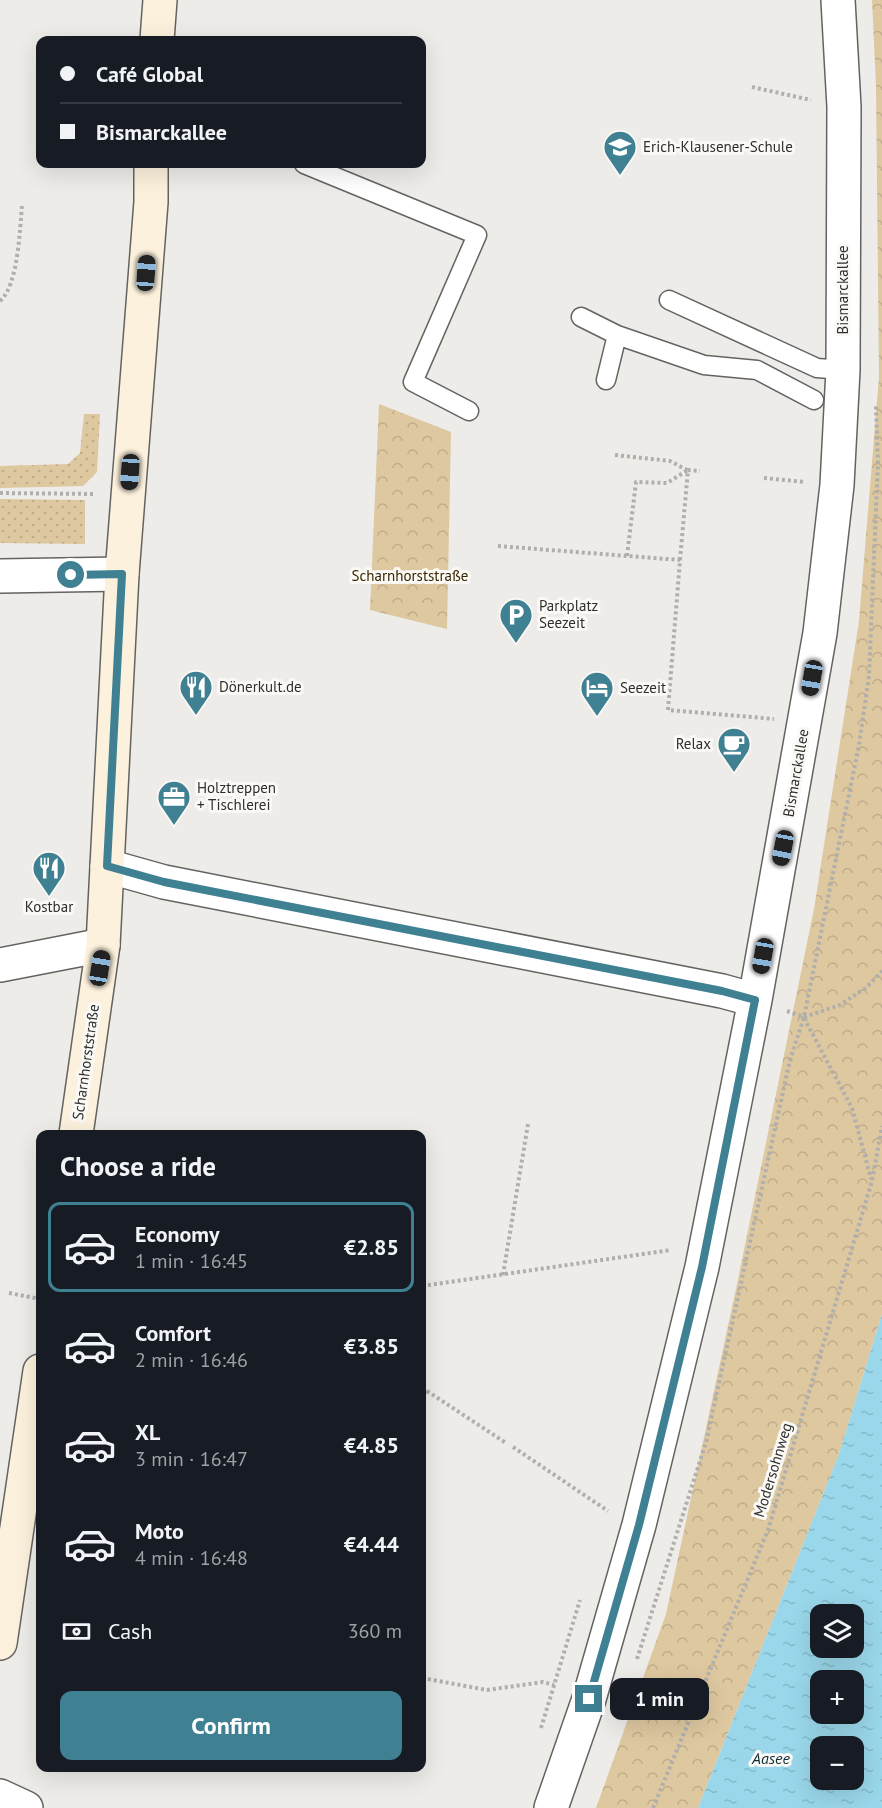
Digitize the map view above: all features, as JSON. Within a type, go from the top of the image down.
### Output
[{"type":"street","points":[[157,36],[160,0]]},
{"type":"street","name":"Bismarckallee","points":[[551,1808],[589,1699],[639,1525],[702,1267],[755,1000],[789,721],[820,633],[837,485],[843,370],[844,107],[838,0]]},
{"type":"street","name":"Scharnhorststraße","points":[[77,1130],[104,945],[122,574],[151,201],[151,168]]},
{"type":"street","points":[[0,576],[122,574]]},
{"type":"street","points":[[107,866],[164,882],[722,991],[755,1000]]},
{"type":"street","points":[[0,965],[104,945]]},
{"type":"street","points":[[2,1624],[36,1398]]},
{"type":"street","points":[[0,1796],[26,1808]]},
{"type":"lane","points":[[314,168],[477,235],[413,382],[469,411]]},
{"type":"lane","points":[[669,300],[817,368],[843,370]]},
{"type":"lane","points":[[581,317],[617,335],[704,365],[757,370],[814,400]]},
{"type":"lane","points":[[606,380],[617,335]]},
{"type":"path","points":[[0,301],[6,295],[12,280],[22,205]]},
{"type":"path","points":[[615,455],[670,460],[688,470],[700,471]]},
{"type":"path","points":[[627,556],[636,482],[667,483],[688,470]]},
{"type":"path","points":[[688,470],[668,710],[789,721]]},
{"type":"path","points":[[764,478],[837,485]]},
{"type":"path","points":[[802,494],[804,482]]},
{"type":"path","points":[[0,493],[99,494]]},
{"type":"path","points":[[498,546],[680,560]]},
{"type":"path","points":[[772,730],[789,721]]},
{"type":"path","points":[[755,1000],[804,1017],[840,1005],[867,987],[882,971]]},
{"type":"path","points":[[804,1017],[852,1108],[872,1181]]},
{"type":"path","points":[[503,1275],[528,1124]]},
{"type":"path","name":"Modersohnweg","points":[[653,1808],[768,1530],[872,1181],[882,1126]]},
{"type":"path","points":[[426,1285],[671,1250],[668,1261]]},
{"type":"path","points":[[9,1293],[36,1298]]},
{"type":"path","points":[[427,1391],[506,1443]]},
{"type":"path","points":[[513,1448],[608,1511],[611,1500]]},
{"type":"path","points":[[541,1730],[581,1598]]},
{"type":"path","points":[[426,1679],[487,1690],[543,1682],[554,1685]]},
{"type":"green space","points":[[872,0],[882,0],[882,1314],[839,1454],[698,1808],[596,1808],[666,1614],[814,909],[859,621],[879,377],[876,86]]},
{"type":"green space","name":"Scharnhorststraße","points":[[379,404],[451,432],[447,629],[370,610]]},
{"type":"green space","points":[[84,414],[100,414],[97,472],[83,486],[0,488],[0,466],[68,464],[80,453]]},
{"type":"green space","points":[[0,499],[85,500],[85,544],[0,543]]},
{"type":"water","name":"Aasee","points":[[882,1314],[882,1808],[698,1808],[839,1454]]},
{"type":"place","name":"Erich-Klausener-Schule","points":[[620,176]]},
{"type":"place","name":"Parkplatz Seezeit","points":[[516,644]]},
{"type":"place","name":"Dönerkult.de","points":[[196,716]]},
{"type":"place","name":"Seezeit","points":[[597,717]]},
{"type":"place","name":"Relax","points":[[734,773]]},
{"type":"place","name":"Holztreppen + Tischlerei","points":[[174,826]]},
{"type":"place","name":"Kostbar","points":[[49,897]]},
{"type":"route","points":[[71,575],[122,574],[107,866],[164,882],[722,991],[755,1000],[702,1267],[639,1525],[589,1699]]}]
